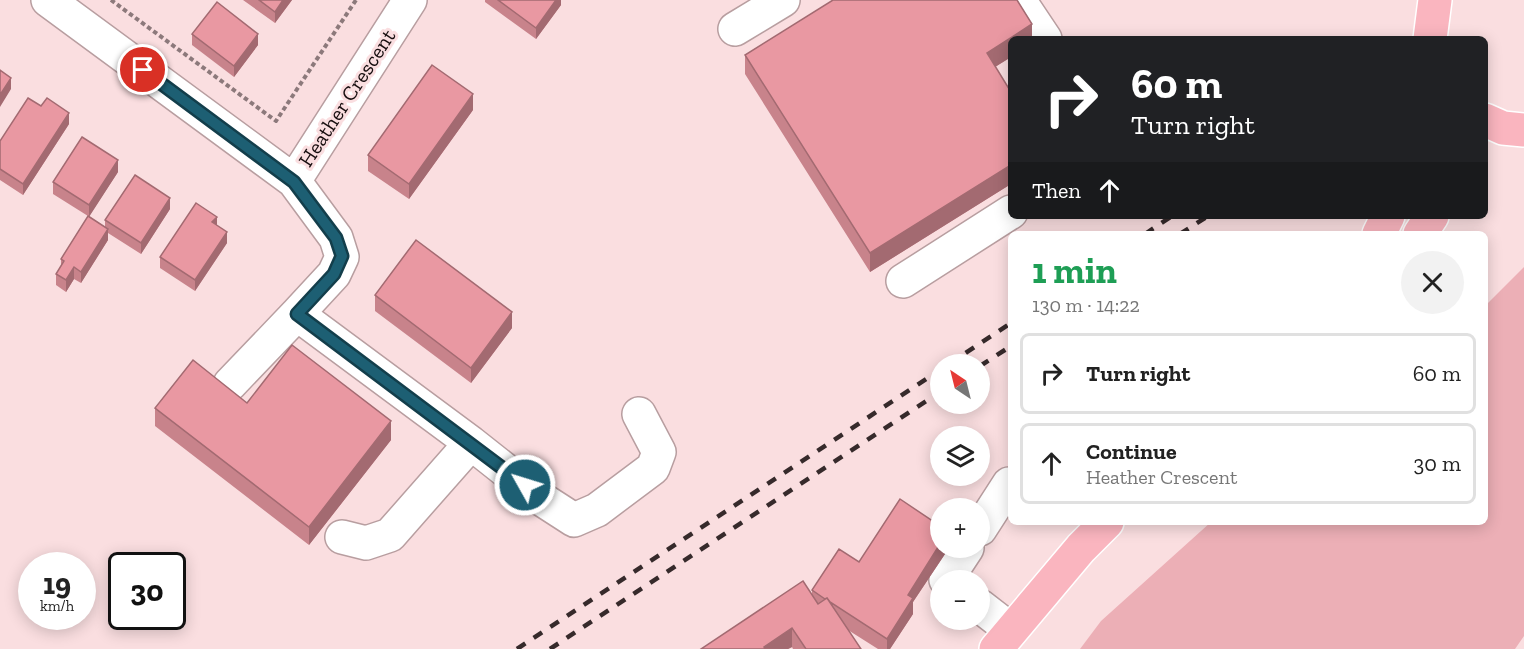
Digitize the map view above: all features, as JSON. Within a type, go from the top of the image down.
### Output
[{"type":"main road","points":[[1430,36],[1436,0]]},
{"type":"main road","points":[[1004,640],[1104,525]]},
{"type":"street","name":"Heather Crescent","points":[[48,0],[294,182],[410,0]]},
{"type":"street","points":[[735,29],[783,0]]},
{"type":"street","points":[[1018,0],[1043,36]]},
{"type":"street","points":[[230,384],[334,274],[342,256],[336,238],[294,182]]},
{"type":"street","points":[[903,281],[1008,214]]},
{"type":"street","points":[[297,314],[471,443],[543,500],[574,520],[597,510],[653,468],[659,452],[639,414]]},
{"type":"street","points":[[342,537],[366,543],[390,535],[471,443]]},
{"type":"street","points":[[990,513],[1008,486]]},
{"type":"street","points":[[990,620],[1004,640]]},
{"type":"path","points":[[111,0],[276,121],[356,0]]},
{"type":"shaded area","points":[[1524,267],[1524,636],[1515,649],[1080,649],[1101,621],[1208,525],[1488,525],[1488,303]]},
{"type":"building","points":[[259,0],[283,0],[275,12]]},
{"type":"building","points":[[498,0],[556,0],[536,28]]},
{"type":"building","points":[[833,0],[1017,0],[1032,24],[1013,36],[1008,36],[1008,39],[987,53],[1008,87],[1008,167],[870,253],[745,55]]},
{"type":"building","points":[[217,2],[258,34],[234,66],[192,34]]},
{"type":"building","points":[[432,65],[473,94],[409,184],[368,155]]},
{"type":"building","points":[[0,70],[11,78],[0,95]]},
{"type":"building","points":[[28,98],[41,106],[47,98],[69,113],[23,184],[0,169],[0,141]]},
{"type":"building","points":[[82,137],[118,160],[89,205],[53,182]]},
{"type":"building","points":[[135,175],[170,198],[141,243],[105,220]]},
{"type":"building","points":[[196,203],[217,217],[212,222],[227,232],[195,280],[160,257]]},
{"type":"building","points":[[88,216],[108,229],[81,272],[74,267],[66,280],[56,274],[64,261],[61,259]]},
{"type":"building","points":[[416,240],[512,312],[471,368],[375,295]]},
{"type":"building","points":[[292,345],[391,421],[309,527],[155,408],[193,360],[247,403]]},
{"type":"building","points":[[900,499],[930,519],[931,558],[908,595],[913,598],[887,639],[812,590],[839,549],[859,562]]},
{"type":"building","points":[[803,581],[818,604],[827,598],[861,649],[806,649],[792,628],[764,647],[765,649],[701,649]]},
{"type":"railway","points":[[1150,231],[1168,219]]},
{"type":"railway","points":[[1185,231],[1203,219]]},
{"type":"railway","points":[[964,354],[1008,325]]},
{"type":"railway","points":[[990,360],[1008,348]]},
{"type":"railway","points":[[517,649],[930,377]]},
{"type":"railway","points":[[550,649],[930,399]]},
{"type":"route","points":[[143,70],[294,182],[336,238],[342,256],[334,274],[297,314],[525,485]]}]
